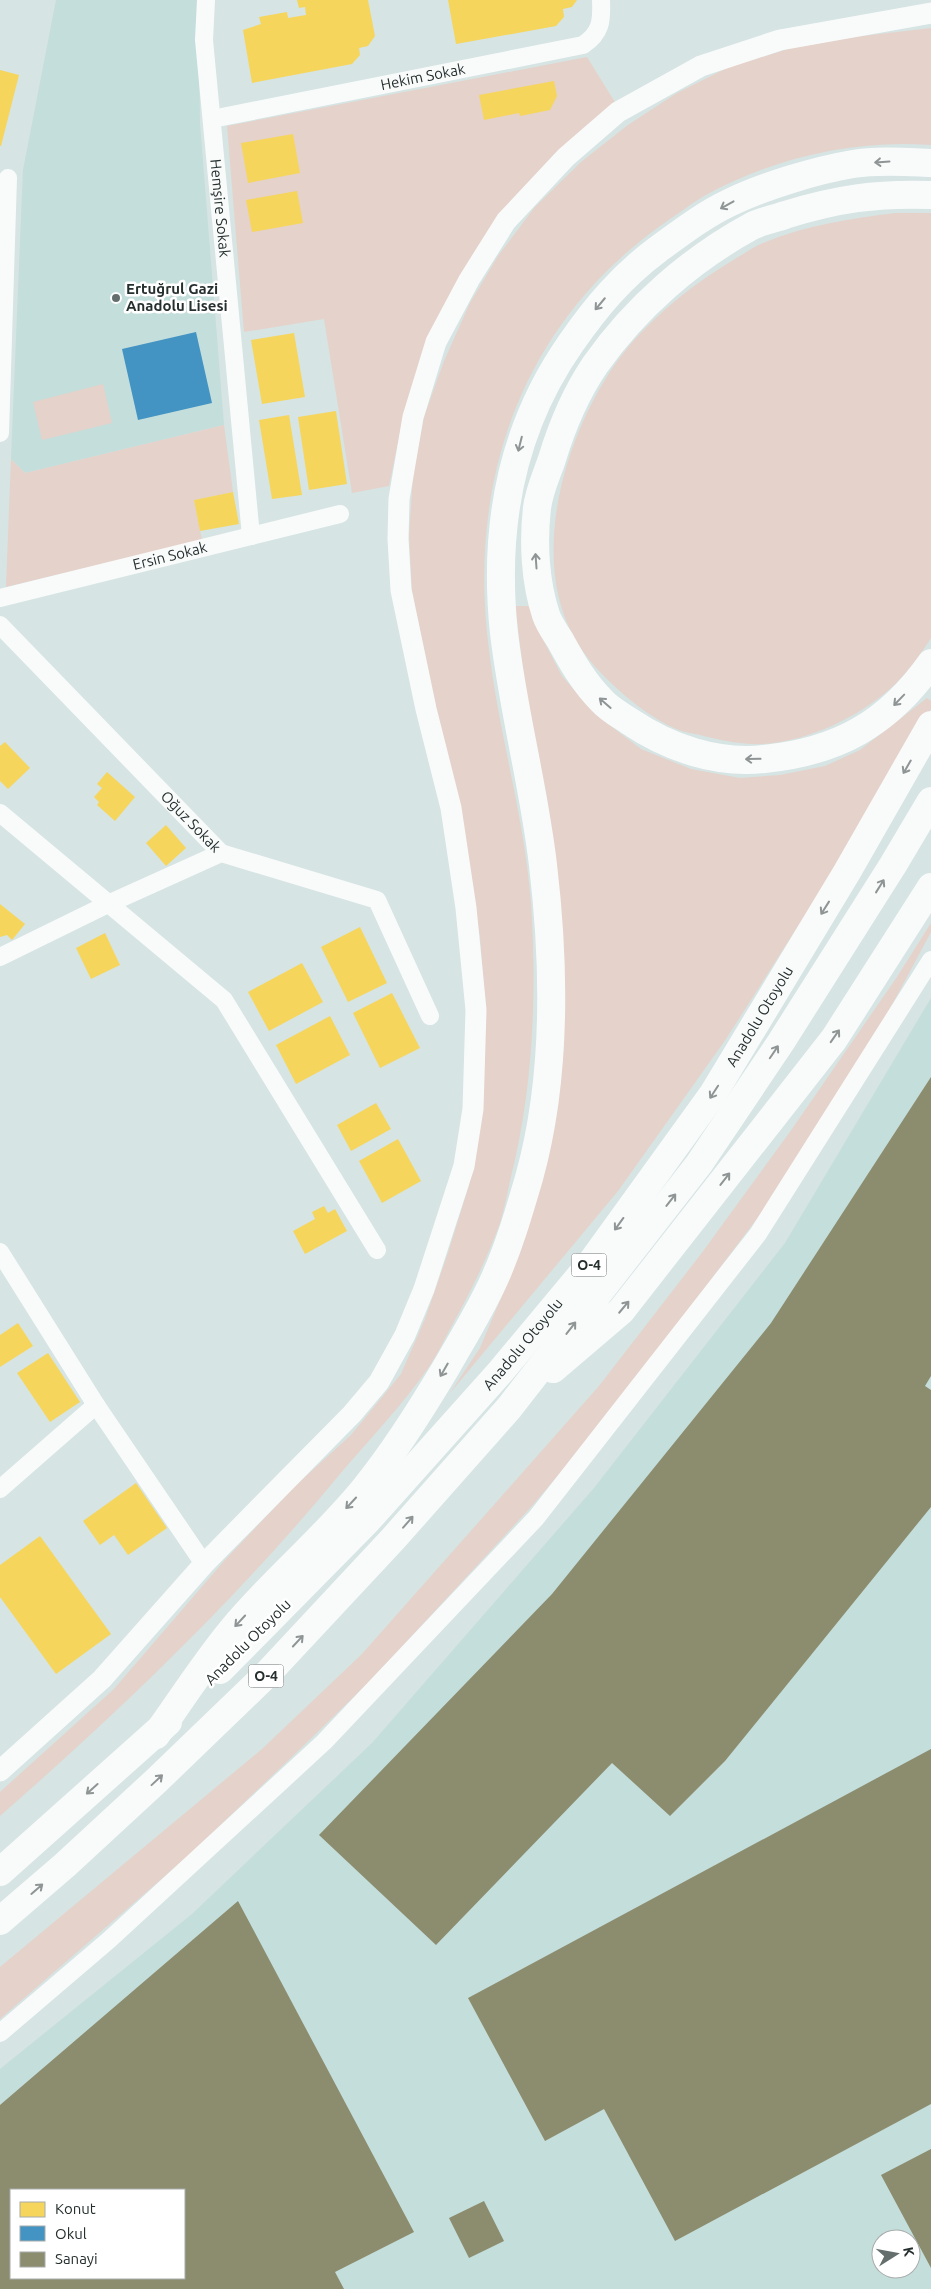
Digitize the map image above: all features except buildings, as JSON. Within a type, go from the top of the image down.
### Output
[{"type":"highway","points":[[156,1735],[231,1631],[365,1488],[419,1412],[494,1281],[514,1228],[531,1170],[542,1116],[549,1061],[550,947],[543,864],[504,634],[501,585],[504,510],[521,436],[555,366],[599,303],[644,259],[682,231],[731,202],[802,176],[854,164],[892,161],[931,163]]},
{"type":"highway","points":[[931,195],[890,194],[851,198],[809,207],[754,225],[691,265],[657,294],[624,329],[594,366],[562,426],[537,506],[535,562],[546,617],[577,672],[603,703],[670,746],[721,759],[756,760],[790,756],[828,747],[862,730],[889,711],[921,677],[931,663]]},
{"type":"highway","name":"Anadolu Otoyolu","points":[[0,1872],[156,1735],[366,1522],[501,1371],[591,1263],[713,1094],[847,872],[931,725]]},
{"type":"highway","name":"Anadolu Otoyolu","points":[[0,1921],[65,1866],[267,1674],[392,1539],[509,1408],[699,1164],[786,1034],[893,865],[931,801]]},
{"type":"highway","points":[[509,1408],[621,1311],[834,1039],[931,887]]},
{"type":"street","name":"Hemşire Sokak","points":[[206,0],[204,40],[251,536]]},
{"type":"street","name":"Hekim Sokak","points":[[212,119],[582,45],[594,38],[599,27],[602,0]]},
{"type":"street","points":[[0,1771],[102,1679],[204,1564],[352,1414],[379,1382],[405,1335],[424,1289],[464,1166],[473,1109],[476,1010],[466,908],[451,808],[426,709],[401,590],[398,539],[399,499],[413,417],[436,342],[469,280],[506,221],[566,157],[618,112],[701,66],[780,40],[931,13]]},
{"type":"street","points":[[0,433],[8,178]]},
{"type":"street","name":"Ersin Sokak","points":[[0,598],[340,514]]},
{"type":"street","name":"Oğuz Sokak","points":[[0,625],[221,853],[377,900],[430,1016]]},
{"type":"street","points":[[0,813],[224,1000],[377,1250]]},
{"type":"street","points":[[0,957],[108,904],[221,853]]},
{"type":"street","points":[[0,2033],[116,1934],[324,1742],[536,1518],[758,1234],[931,960]]},
{"type":"street","points":[[0,1252],[96,1406],[204,1564]]},
{"type":"street","points":[[0,1490],[96,1406]]},
{"type":"shaded area","name":"Ertuğrul Gazi Anadolu Lisesi","points":[[56,0],[198,0],[200,124],[224,425],[25,473],[11,459],[23,170]]},
{"type":"shaded area","points":[[931,28],[931,145],[873,145],[843,148],[814,154],[757,171],[704,196],[660,226],[612,266],[571,311],[539,361],[514,413],[497,469],[487,528],[484,588],[493,682],[518,809],[528,872],[533,939],[533,1009],[528,1078],[518,1147],[500,1223],[477,1277],[437,1353],[419,1381],[397,1408],[301,1520],[220,1609],[134,1694],[0,1816],[0,1792],[114,1689],[224,1561],[294,1487],[351,1435],[401,1374],[425,1319],[448,1253],[469,1185],[486,1013],[480,937],[468,863],[412,591],[409,536],[413,475],[424,417],[444,361],[470,303],[498,256],[535,207],[581,162],[628,125],[677,93],[729,67],[788,49],[854,37]]},
{"type":"shaded area","points":[[587,57],[616,104],[478,247],[443,307],[423,350],[403,418],[389,486],[352,493],[324,319],[244,332],[227,126]]},
{"type":"shaded area","points":[[896,213],[931,213],[931,638],[897,683],[878,699],[847,718],[814,733],[780,742],[755,744],[723,740],[687,732],[667,725],[634,703],[595,667],[574,637],[560,603],[554,565],[555,526],[561,486],[573,447],[589,409],[608,375],[641,333],[692,287],[720,268],[759,245],[811,227]]},
{"type":"shaded area","points":[[103,384],[112,423],[42,440],[33,402]]},
{"type":"shaded area","points":[[224,425],[233,492],[194,500],[202,540],[6,587],[11,459],[25,473]]},
{"type":"shaded area","points":[[515,606],[532,606],[540,634],[562,676],[595,714],[641,749],[691,769],[740,778],[780,775],[825,766],[860,750],[927,698],[931,701],[931,709],[903,752],[860,829],[726,1039],[618,1191],[450,1393],[480,1348],[521,1250],[557,1114],[564,1045],[562,920],[547,798],[528,707]]},
{"type":"shaded area","points":[[931,923],[931,932],[886,1016],[789,1176],[602,1424],[531,1507],[372,1679],[188,1856],[0,2019],[0,1967],[262,1749],[362,1654],[599,1386],[701,1254],[792,1129],[897,977]]},
{"type":"shaded area","points":[[931,998],[931,2289],[0,2289],[0,2069],[192,1914],[372,1743],[594,1488],[785,1243]]},
{"type":"place","name":"Ertuğrul Gazi Anadolu Lisesi","points":[[116,298]]}]
